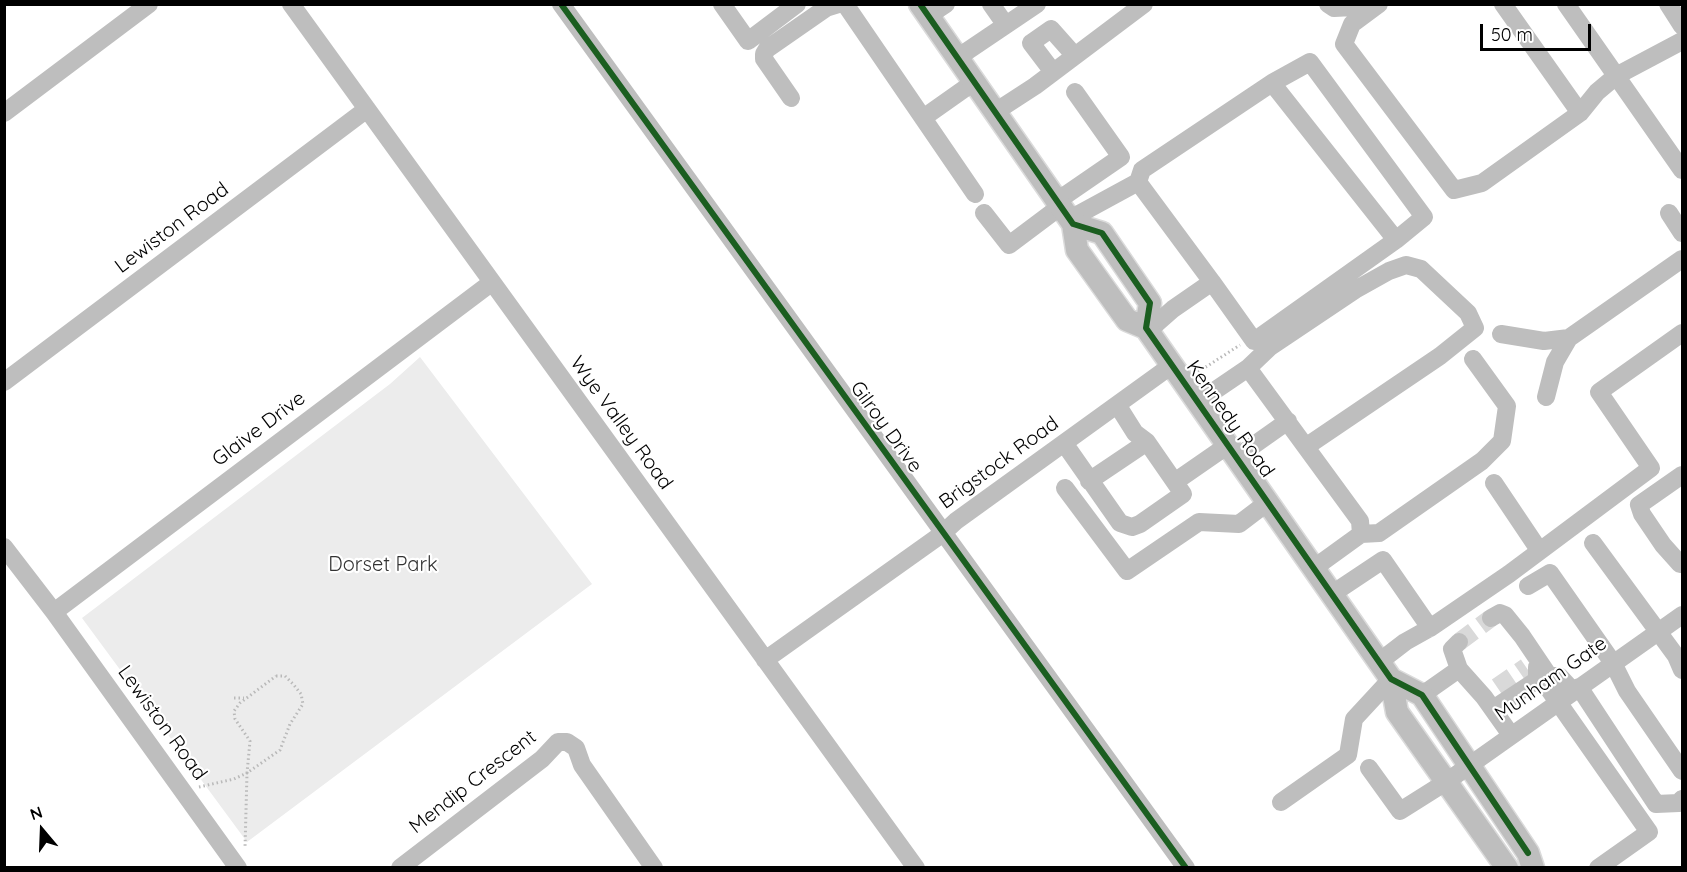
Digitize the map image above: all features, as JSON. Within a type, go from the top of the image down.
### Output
[{"type":"main road","name":"Kennedy Road","points":[[931,8],[957,58],[1065,212],[1077,250],[1127,320],[1147,330],[1314,568],[1385,670],[1397,712],[1507,867]]},
{"type":"main road","name":"Kennedy Road","points":[[1385,670],[1422,695],[1528,853],[1533,867]]},
{"type":"street","points":[[4,113],[149,4]]},
{"type":"street","name":"Wye Valley Road","points":[[291,4],[916,867]]},
{"type":"street","name":"Gilroy Drive","points":[[561,4],[942,534],[1186,867]]},
{"type":"street","points":[[722,4],[748,40],[797,4]]},
{"type":"street","points":[[791,98],[764,59],[764,54],[767,49],[826,8],[839,4]]},
{"type":"street","points":[[845,4],[975,194]]},
{"type":"street","points":[[991,4],[1005,24]]},
{"type":"street","points":[[957,58],[1037,4]]},
{"type":"street","points":[[995,112],[1144,4]]},
{"type":"street","points":[[1328,4],[1334,8],[1353,7],[1357,4]]},
{"type":"street","points":[[1379,4],[1352,24],[1344,44],[1454,190],[1482,183],[1580,113],[1597,92],[1616,76],[1683,41]]},
{"type":"street","points":[[1503,4],[1580,113]]},
{"type":"street","points":[[1566,4],[1683,170]]},
{"type":"street","points":[[1668,4],[1683,26]]},
{"type":"street","points":[[1053,72],[1031,43],[1051,29],[1075,56]]},
{"type":"street","points":[[984,213],[1009,245],[1065,212],[1138,182],[1142,170],[1272,82],[1310,62],[1424,216],[1396,240],[1253,339],[1138,182]]},
{"type":"street","points":[[923,118],[974,82]]},
{"type":"street","points":[[1272,82],[1396,240]]},
{"type":"street","points":[[1065,212],[1121,157],[1075,92]]},
{"type":"street","name":"Lewiston Road","points":[[4,382],[367,109]]},
{"type":"street","points":[[1669,213],[1683,233]]},
{"type":"street","points":[[1546,397],[1555,362],[1569,338],[1683,259]]},
{"type":"street","points":[[1198,402],[1248,368],[1270,347],[1354,291],[1389,271],[1406,265],[1421,269],[1468,313],[1475,328],[1440,356],[1306,447]]},
{"type":"street","name":"Glaive Drive","points":[[54,612],[491,282]]},
{"type":"street","points":[[1147,330],[1212,282]]},
{"type":"street","points":[[1281,802],[1348,755],[1354,719],[1406,642],[1509,574],[1651,468],[1599,392],[1683,333]]},
{"type":"street","points":[[1501,334],[1544,341],[1569,338]]},
{"type":"street","points":[[1314,568],[1361,534],[1379,533],[1482,461],[1502,441],[1507,406],[1473,359]]},
{"type":"street","points":[[1248,368],[1360,521],[1361,534]]},
{"type":"street","name":"Brigstock Road","points":[[765,660],[942,534],[956,521],[1064,443],[1118,406],[1178,373]]},
{"type":"street","points":[[1064,443],[1120,523],[1132,527],[1183,494],[1147,442],[1135,433],[1118,406]]},
{"type":"street","points":[[1176,481],[1288,421]]},
{"type":"street","points":[[1089,481],[1147,442]]},
{"type":"street","points":[[1683,476],[1640,505],[1642,514],[1663,545],[1680,564],[1683,564]]},
{"type":"street","points":[[1494,483],[1539,550]]},
{"type":"street","points":[[1065,488],[1127,571],[1199,522],[1239,524],[1268,502]]},
{"type":"street","points":[[1593,543],[1676,657],[1683,670]]},
{"type":"street","name":"Lewiston Road","points":[[4,548],[54,612],[183,790],[242,859]]},
{"type":"street","points":[[1332,594],[1383,560],[1430,628]]},
{"type":"street","points":[[1527,586],[1550,573],[1613,663],[1627,691],[1683,771]]},
{"type":"street","points":[[1496,616],[1505,615],[1539,668],[1546,685],[1570,693],[1656,804],[1679,803],[1683,799]]},
{"type":"street","name":"Munham Gate","points":[[1369,768],[1400,811],[1446,782],[1683,615]]},
{"type":"street","points":[[1459,642],[1452,649],[1459,669],[1491,698],[1511,735]]},
{"type":"street","points":[[1491,698],[1537,680],[1539,668]]},
{"type":"street","points":[[1422,695],[1459,669]]},
{"type":"street","points":[[1570,693],[1649,832],[1598,867]]},
{"type":"street","name":"Mendip Crescent","points":[[400,867],[542,759],[558,742],[567,742],[576,748],[582,765],[654,867]]},
{"type":"path","points":[[1178,373],[1238,348],[1253,339]]},
{"type":"path","points":[[183,790],[234,779],[247,773],[281,749],[290,726],[304,701],[301,694],[285,676],[280,675],[270,680],[237,706],[234,714],[250,742],[247,773],[242,859]]},
{"type":"path","points":[[234,698],[246,698]]},
{"type":"green space","name":"Dorset Park","points":[[420,357],[592,584],[247,842],[82,618],[390,384]]},
{"type":"tunnel","points":[[1459,642],[1491,618]]},
{"type":"tunnel","points":[[1497,687],[1526,667]]},
{"type":"cycle path","points":[[561,4],[1186,868]]},
{"type":"cycle path","points":[[920,4],[1073,224],[1102,233],[1150,303],[1146,328],[1391,679],[1422,695],[1528,853]]}]
